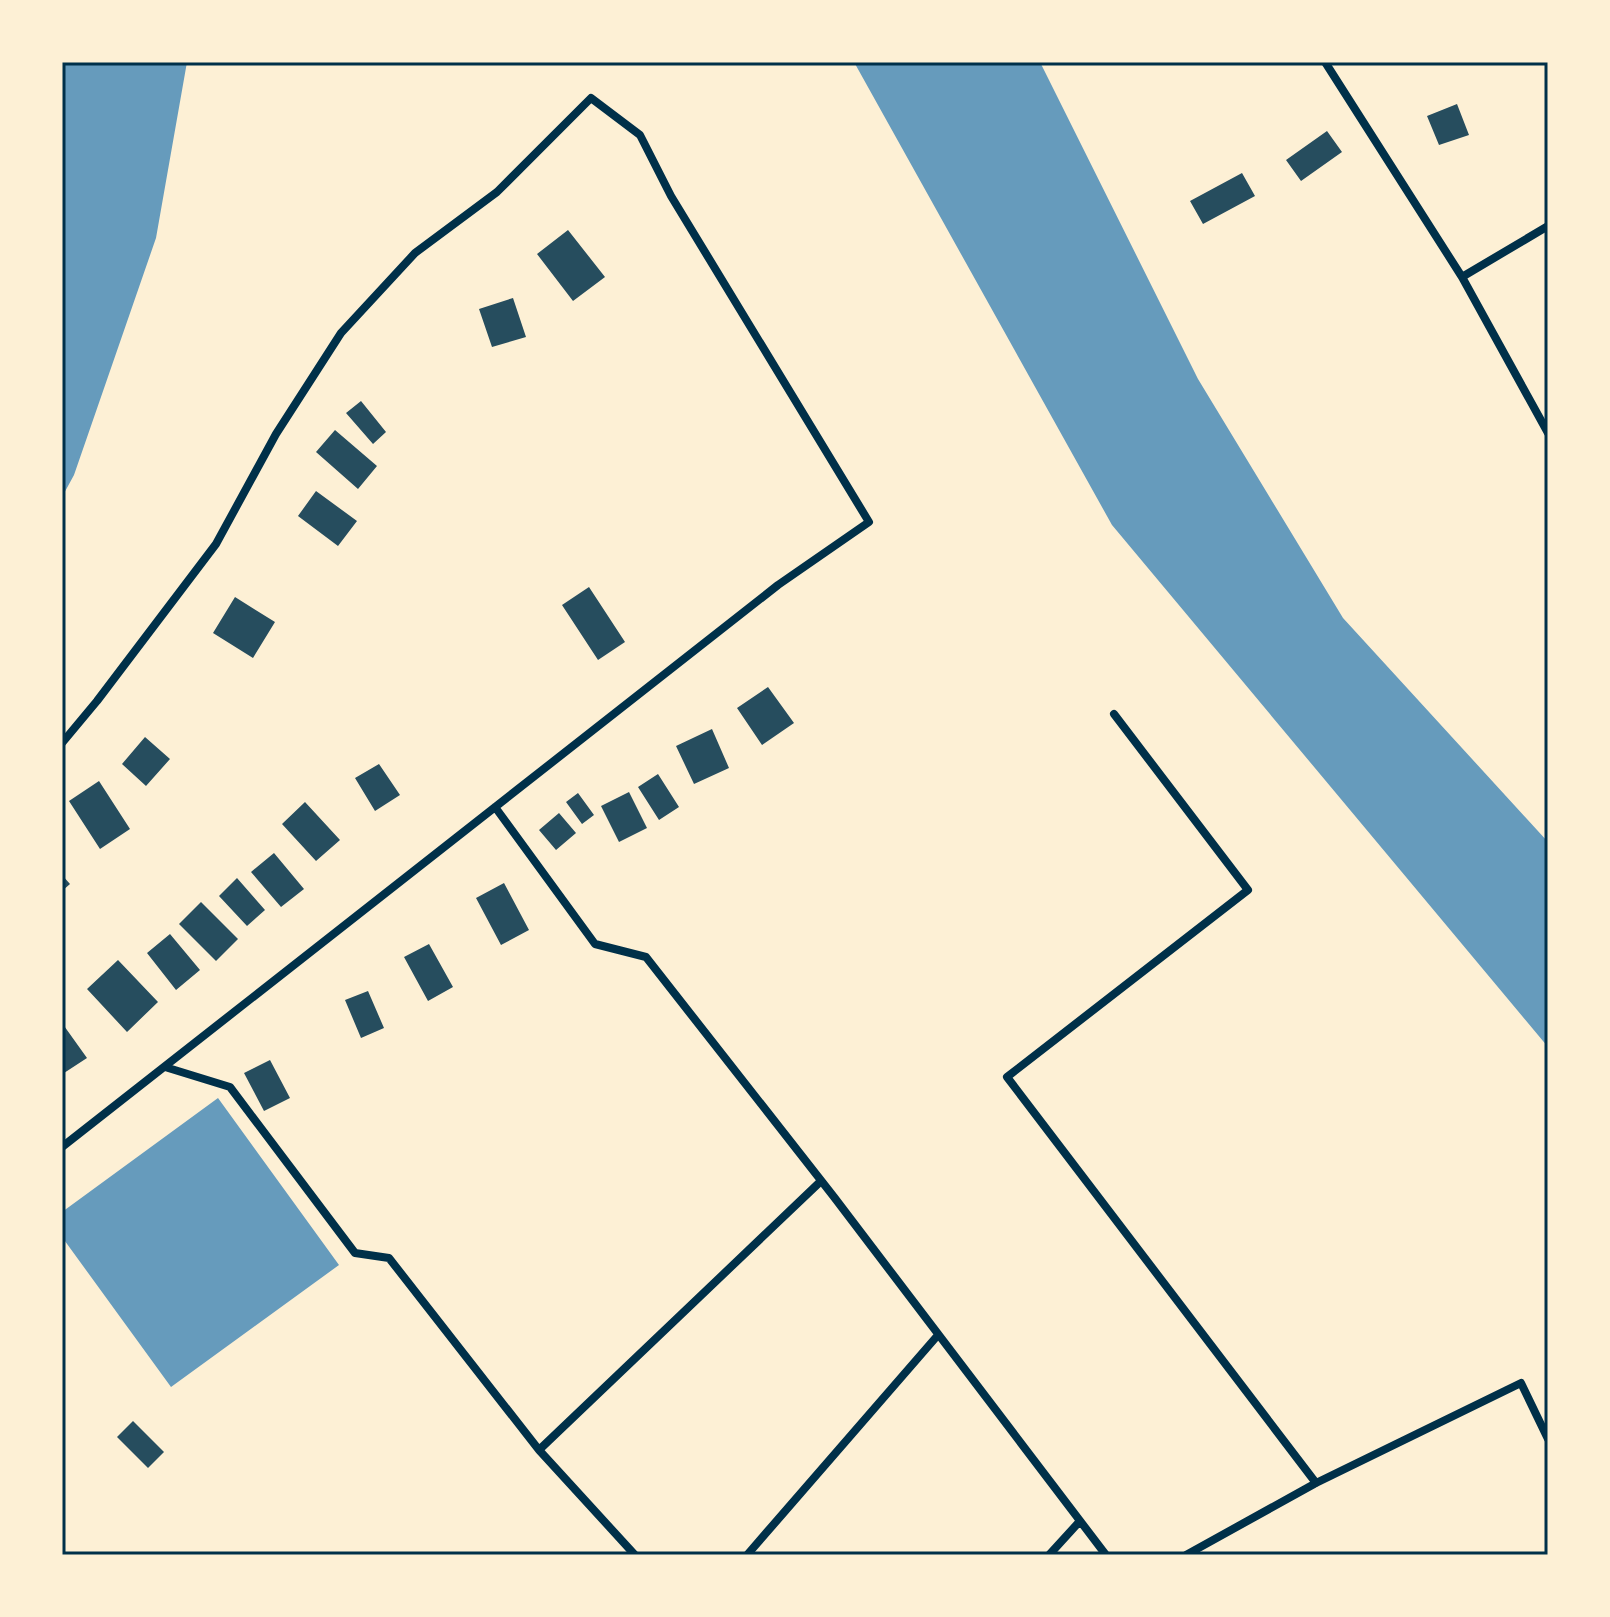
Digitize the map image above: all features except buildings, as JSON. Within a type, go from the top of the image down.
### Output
[{"type":"street","points":[[1325,62],[1462,277],[1548,433]]},
{"type":"street","points":[[62,743],[216,544],[276,434],[341,333],[415,253],[497,192],[591,98],[640,135],[671,196],[869,522],[778,585],[62,1147]]},
{"type":"street","points":[[1462,277],[1548,226]]},
{"type":"street","points":[[1114,714],[1248,890],[1007,1077],[1316,1483]]},
{"type":"street","points":[[495,807],[595,944],[646,957],[1106,1555]]},
{"type":"street","points":[[165,1067],[230,1087],[355,1253],[389,1258],[539,1450],[635,1555]]},
{"type":"street","points":[[539,1450],[821,1181]]},
{"type":"street","points":[[747,1555],[938,1335]]},
{"type":"street","points":[[1186,1555],[1316,1483],[1521,1383],[1548,1439]]},
{"type":"street","points":[[1049,1555],[1080,1521]]},
{"type":"water","points":[[62,62],[187,62],[156,238],[74,475],[62,497]]},
{"type":"water","points":[[854,62],[1040,62],[1198,379],[1343,618],[1548,842],[1548,1047],[1112,525]]},
{"type":"water","points":[[218,1098],[339,1265],[171,1387],[62,1237],[62,1212]]}]
